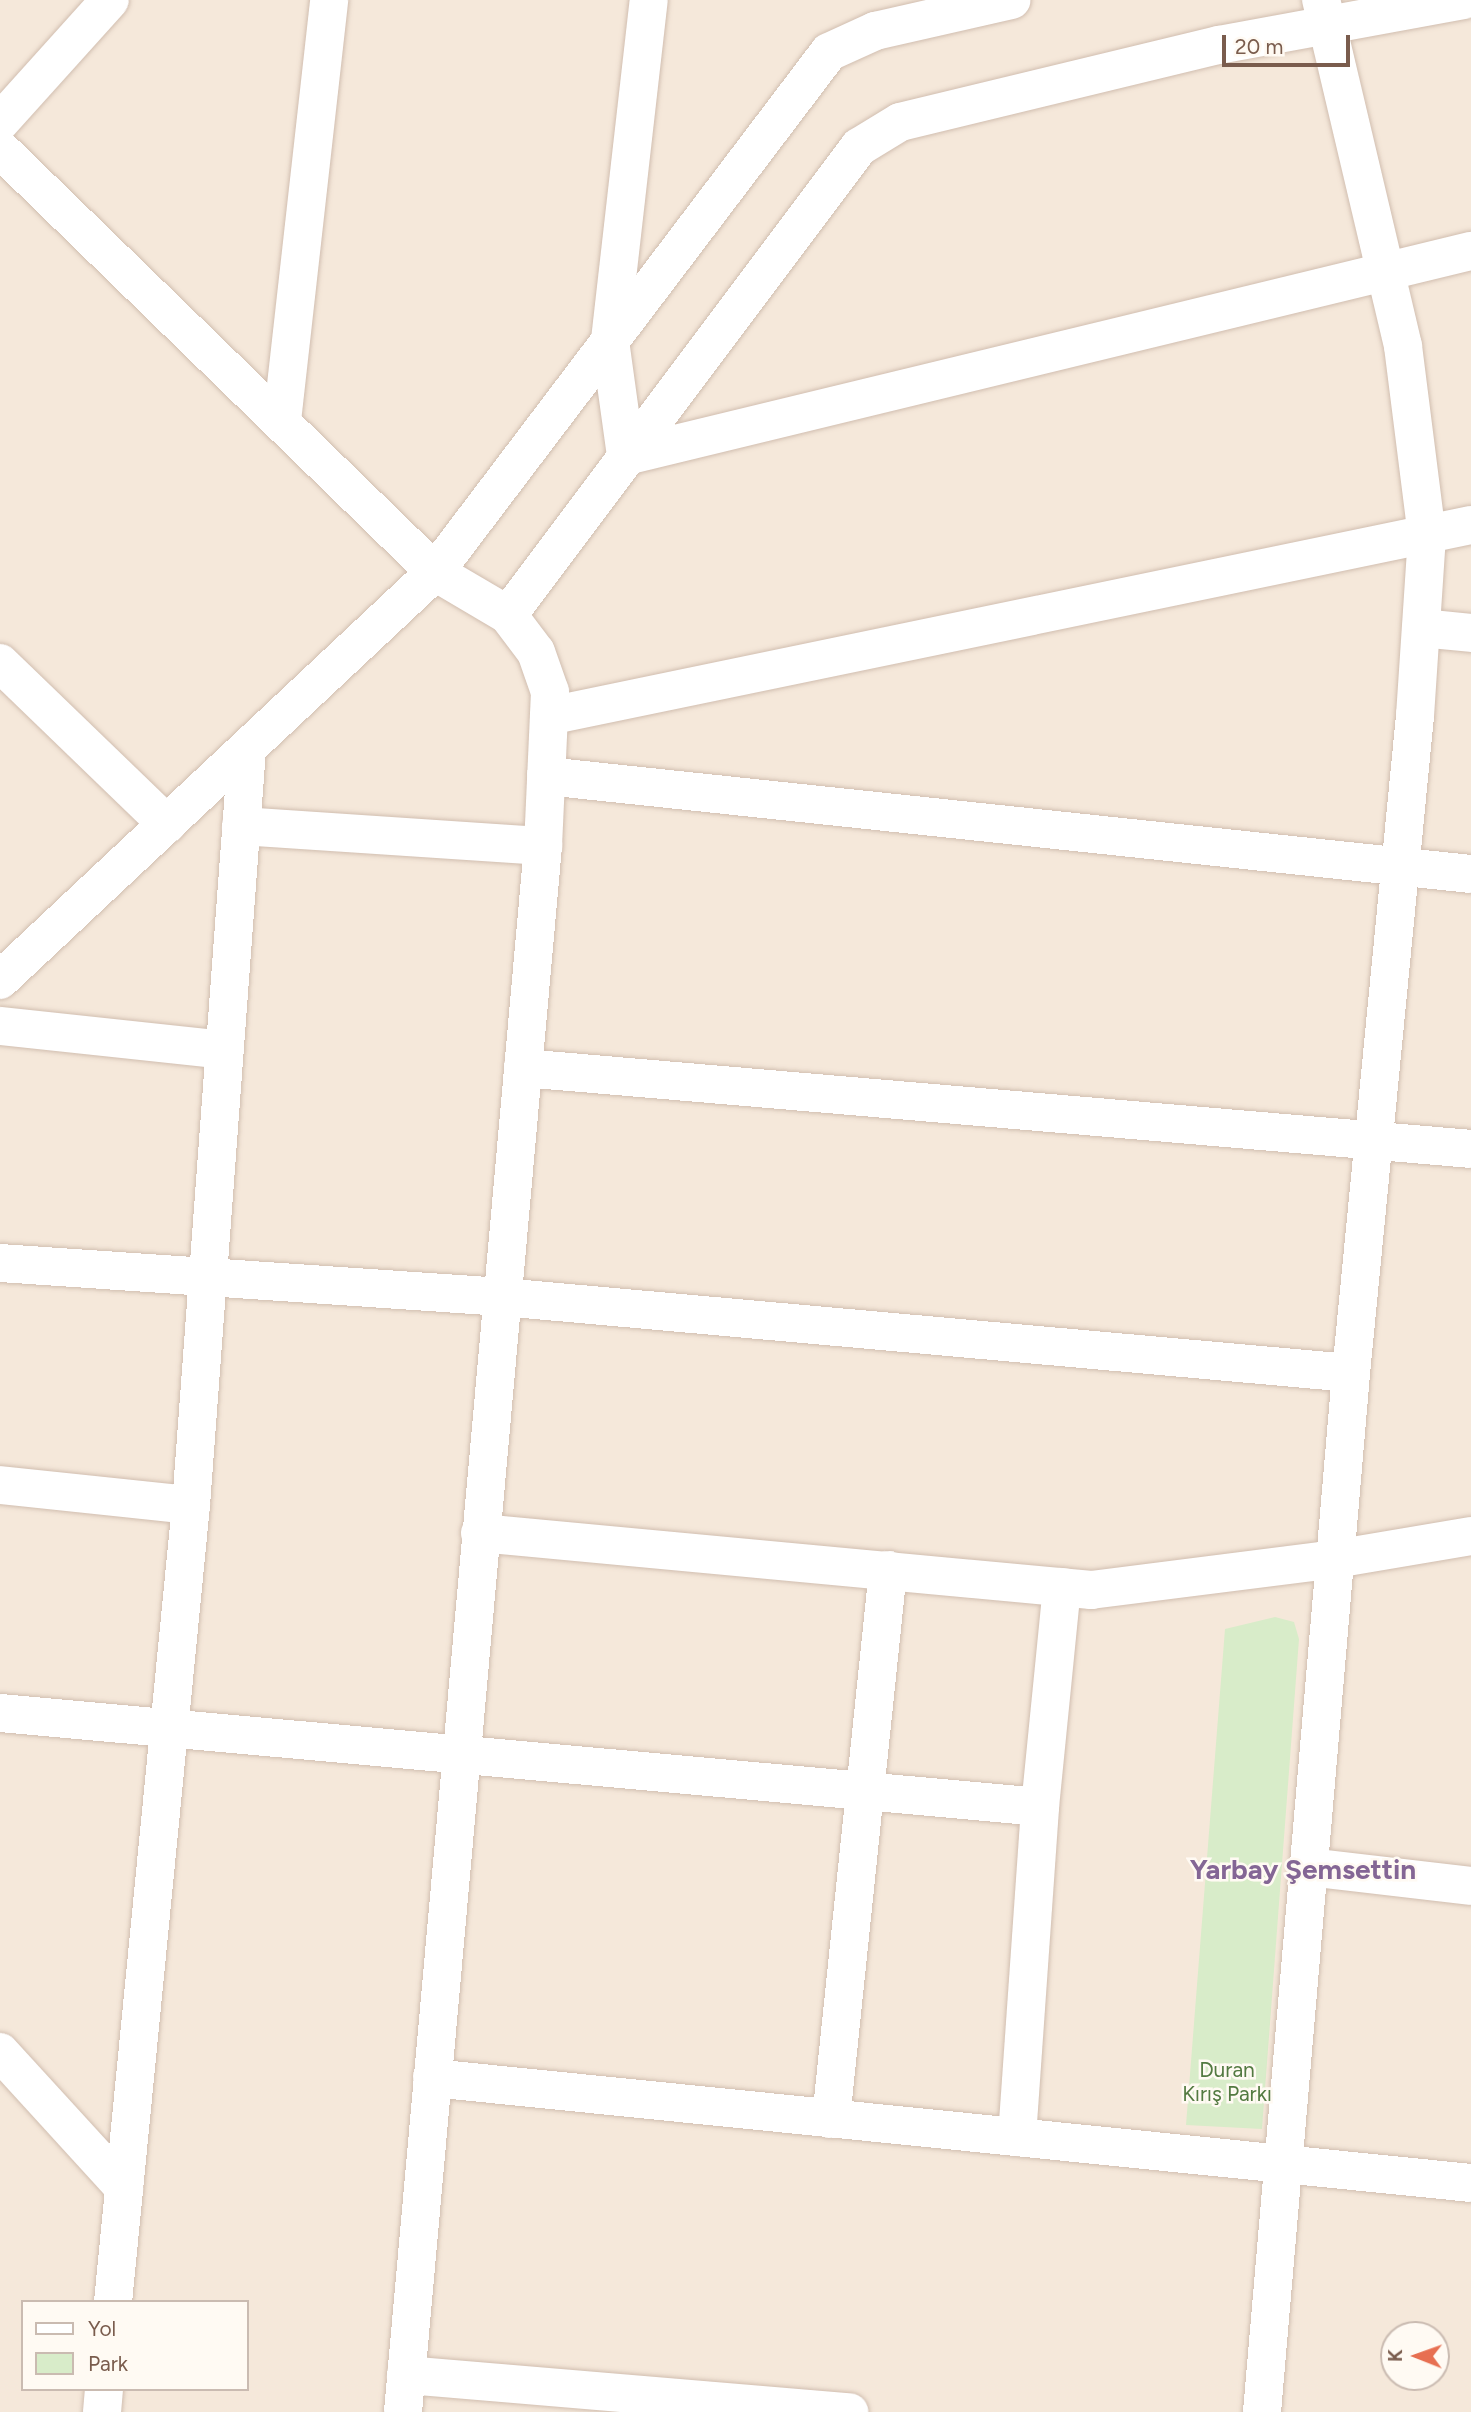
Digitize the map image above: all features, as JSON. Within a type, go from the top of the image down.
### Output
[{"type":"street","points":[[0,122],[110,0]]},
{"type":"street","points":[[282,421],[329,0]]},
{"type":"street","points":[[626,456],[610,340],[649,0]]},
{"type":"street","points":[[0,980],[435,572],[829,52],[875,31],[1012,0]]},
{"type":"street","points":[[508,615],[859,147],[900,122],[1219,45],[1323,13],[1464,0]]},
{"type":"street","points":[[1262,2412],[1351,1373],[1401,867],[1427,536],[1403,346],[1323,13]]},
{"type":"street","points":[[0,149],[435,572],[508,615],[536,652],[550,692],[543,846],[404,2393],[849,2412]]},
{"type":"street","points":[[626,456],[1471,251]]},
{"type":"street","points":[[549,716],[1471,525]]},
{"type":"street","points":[[1421,628],[1471,633]]},
{"type":"street","points":[[0,663],[167,824]]},
{"type":"street","points":[[113,2300],[191,1504],[247,750]]},
{"type":"street","points":[[546,776],[1471,874]]},
{"type":"street","points":[[241,826],[543,846]]},
{"type":"street","points":[[0,1026],[224,1050]]},
{"type":"street","points":[[523,1069],[1471,1149]]},
{"type":"street","points":[[0,1263],[208,1280],[502,1297],[1351,1373]]},
{"type":"street","points":[[0,1485],[191,1504]]},
{"type":"street","points":[[480,1534],[1091,1590],[1335,1559],[1471,1536]]},
{"type":"street","points":[[831,2119],[888,1570]]},
{"type":"street","points":[[1017,2137],[1040,1807],[1062,1587]]},
{"type":"street","points":[[0,1713],[169,1726],[1040,1807]]},
{"type":"street","points":[[1309,1867],[1471,1886]]},
{"type":"street","points":[[0,2052],[124,2188]]},
{"type":"street","points":[[432,2078],[1471,2183]]},
{"type":"street","points":[[102,2412],[104,2391]]},
{"type":"shaded area","points":[[0,0],[1471,0],[1471,2412],[0,2412]]},
{"type":"green space","name":"Duran Kırış Parkı","points":[[1275,1617],[1294,1622],[1299,1639],[1262,2129],[1186,2125],[1225,1629]]},
{"type":"district","name":"Yarbay Şemsettin","points":[[1303,1869]]}]
